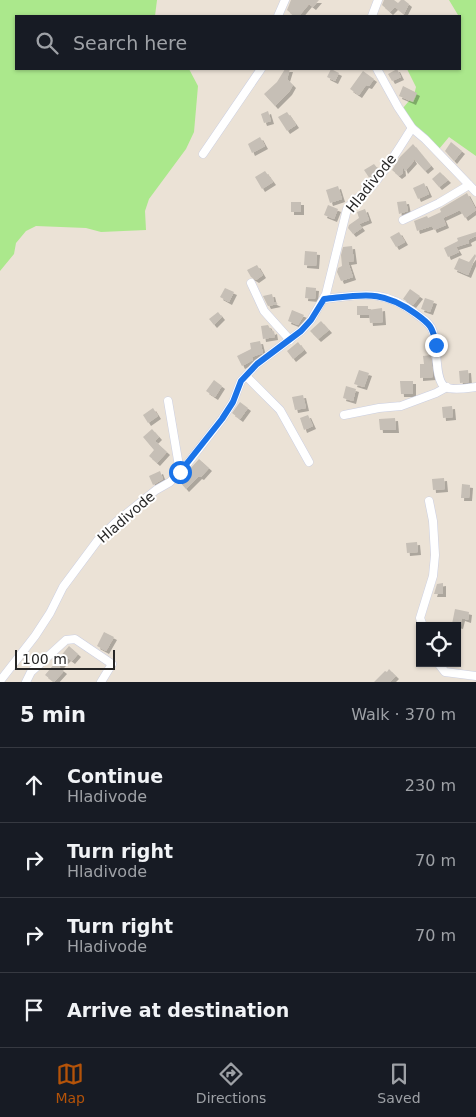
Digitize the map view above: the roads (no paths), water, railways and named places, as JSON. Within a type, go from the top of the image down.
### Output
[{"type":"street","points":[[278,15],[285,0]]},
{"type":"street","points":[[372,15],[378,0]]},
{"type":"street","points":[[203,154],[261,70]]},
{"type":"street","points":[[378,70],[412,128],[476,192]]},
{"type":"street","name":"Hladivode","points":[[0,682],[35,636],[50,613],[63,587],[98,540],[116,522],[180,472],[222,419],[233,402],[241,381],[257,364],[290,340],[311,320],[326,294],[347,209],[381,175],[412,128]]},
{"type":"street","points":[[403,220],[439,203],[469,185]]},
{"type":"street","points":[[251,283],[264,311],[290,340]]},
{"type":"street","points":[[324,299],[370,294],[393,300],[408,308],[429,324],[433,330],[440,382],[447,387]]},
{"type":"street","points":[[246,376],[280,410],[309,462]]},
{"type":"street","points":[[344,415],[401,406],[447,387],[476,387]]},
{"type":"street","points":[[168,401],[180,472]]},
{"type":"street","points":[[422,622],[420,618],[433,576],[436,555],[429,501]]},
{"type":"street","points":[[26,682],[31,672],[66,640],[75,639],[112,664],[101,682]]},
{"type":"street","points":[[441,667],[445,672],[476,676]]}]
